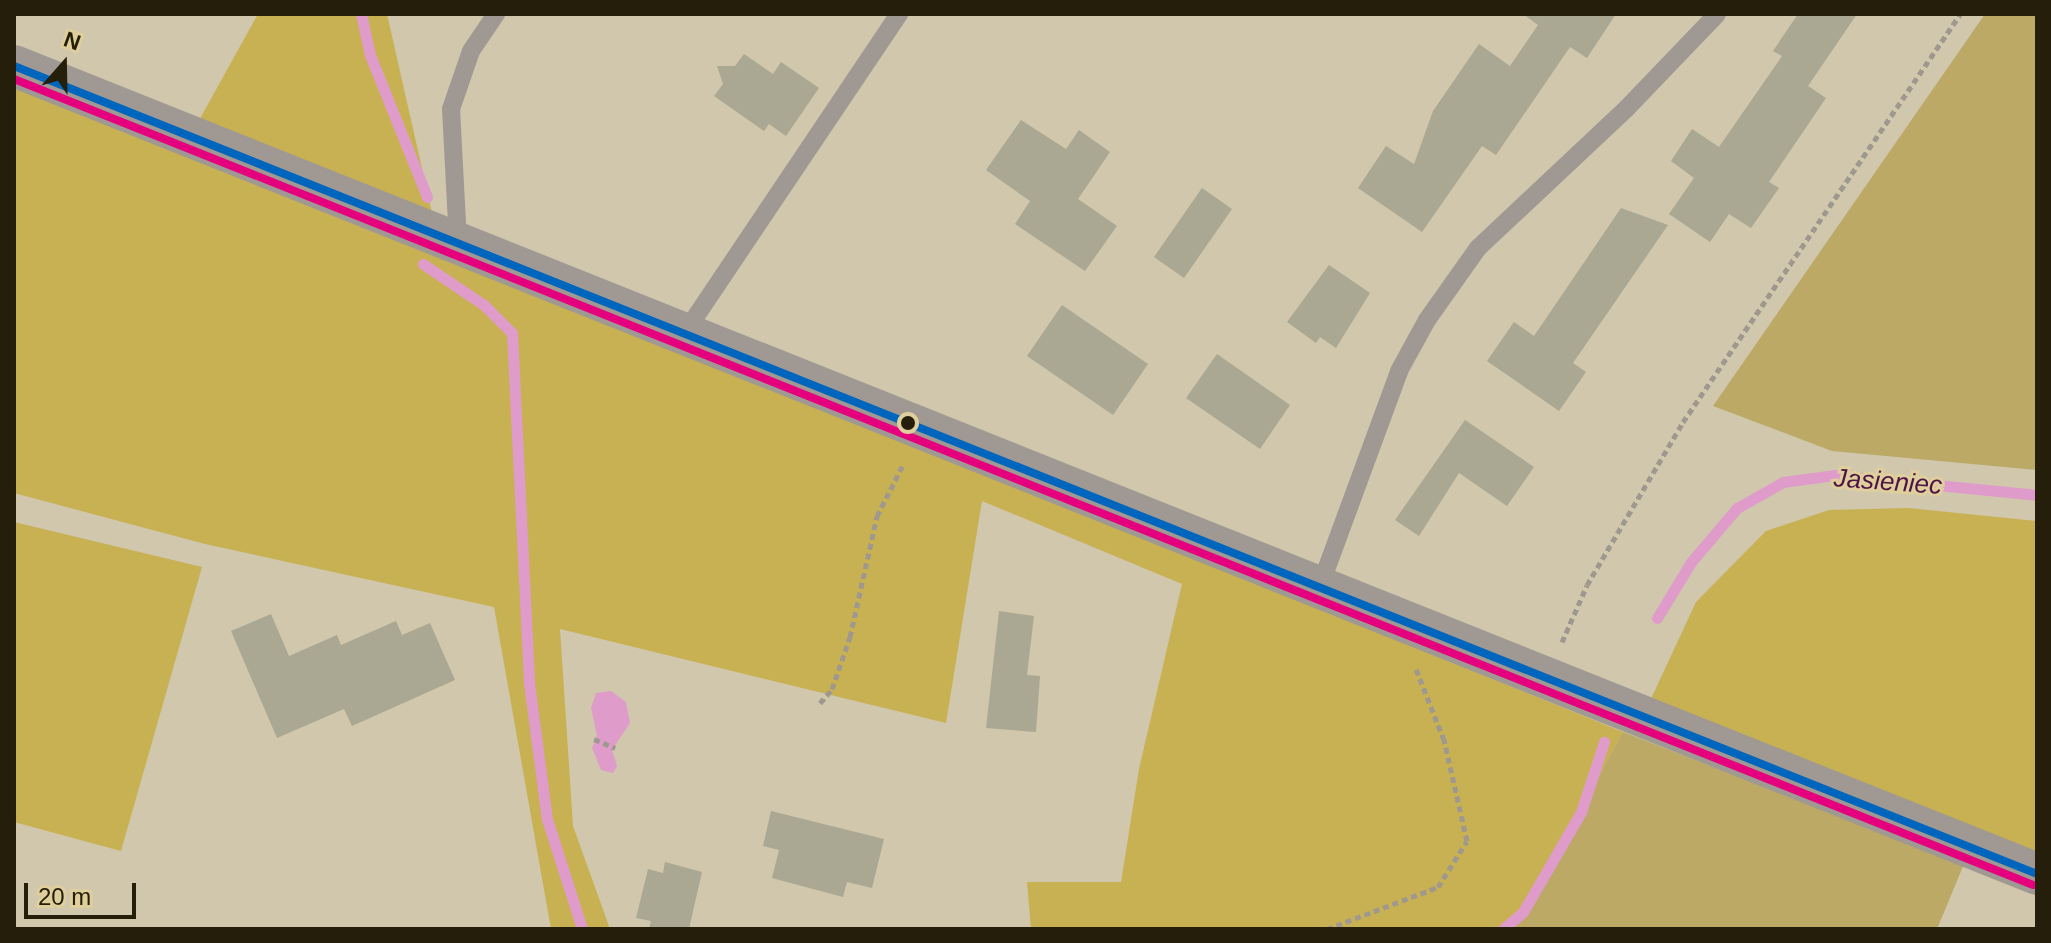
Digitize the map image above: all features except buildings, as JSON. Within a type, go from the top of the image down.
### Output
[{"type":"street","points":[[14,66],[2037,874]]},
{"type":"lane","points":[[458,245],[451,109],[471,51],[496,14]]},
{"type":"lane","points":[[683,335],[899,14]]},
{"type":"lane","points":[[1319,589],[1399,371],[1427,320],[1478,248],[1627,108],[1717,14]]},
{"type":"path","points":[[1545,679],[1587,585],[1683,422],[1960,14]]},
{"type":"path","points":[[820,703],[832,689],[850,637],[877,516],[921,430]]},
{"type":"path","points":[[1327,929],[1438,887],[1467,841],[1444,740],[1404,622]]},
{"type":"path","points":[[594,739],[615,748]]},
{"type":"shaded area","points":[[258,14],[387,14],[433,217],[197,124]]},
{"type":"shaded area","points":[[1985,14],[2037,14],[2037,470],[1832,451],[1713,406]]},
{"type":"shaded area","points":[[14,84],[1623,732],[1523,912],[1503,929],[1031,929],[1027,882],[1121,882],[1139,769],[1182,584],[982,501],[946,723],[560,629],[573,826],[610,929],[551,929],[494,607],[205,544],[14,493]]},
{"type":"shaded area","points":[[1908,508],[2037,521],[2037,854],[1650,701],[1696,602],[1766,531],[1829,510]]},
{"type":"shaded area","points":[[14,522],[202,567],[121,851],[14,822]]},
{"type":"shaded area","points":[[611,691],[626,702],[630,723],[612,750],[617,766],[613,773],[601,770],[592,748],[597,736],[591,708],[596,693]]},
{"type":"shaded area","points":[[1623,732],[1964,864],[1937,929],[1498,929],[1523,912]]},
{"type":"waterway","points":[[361,14],[370,55],[427,197]]},
{"type":"waterway","points":[[423,264],[484,305],[512,333],[529,683],[547,819],[582,929]]},
{"type":"waterway","name":"Jasieniec","points":[[1657,618],[1691,562],[1737,508],[1783,482],[1834,475],[2037,495]]},
{"type":"waterway","name":"Jasieniec","points":[[1503,929],[1523,912],[1581,812],[1604,742]]},
{"type":"transit line","points":[[14,66],[2037,874]]},
{"type":"transit line","points":[[14,79],[2033,885]]}]
